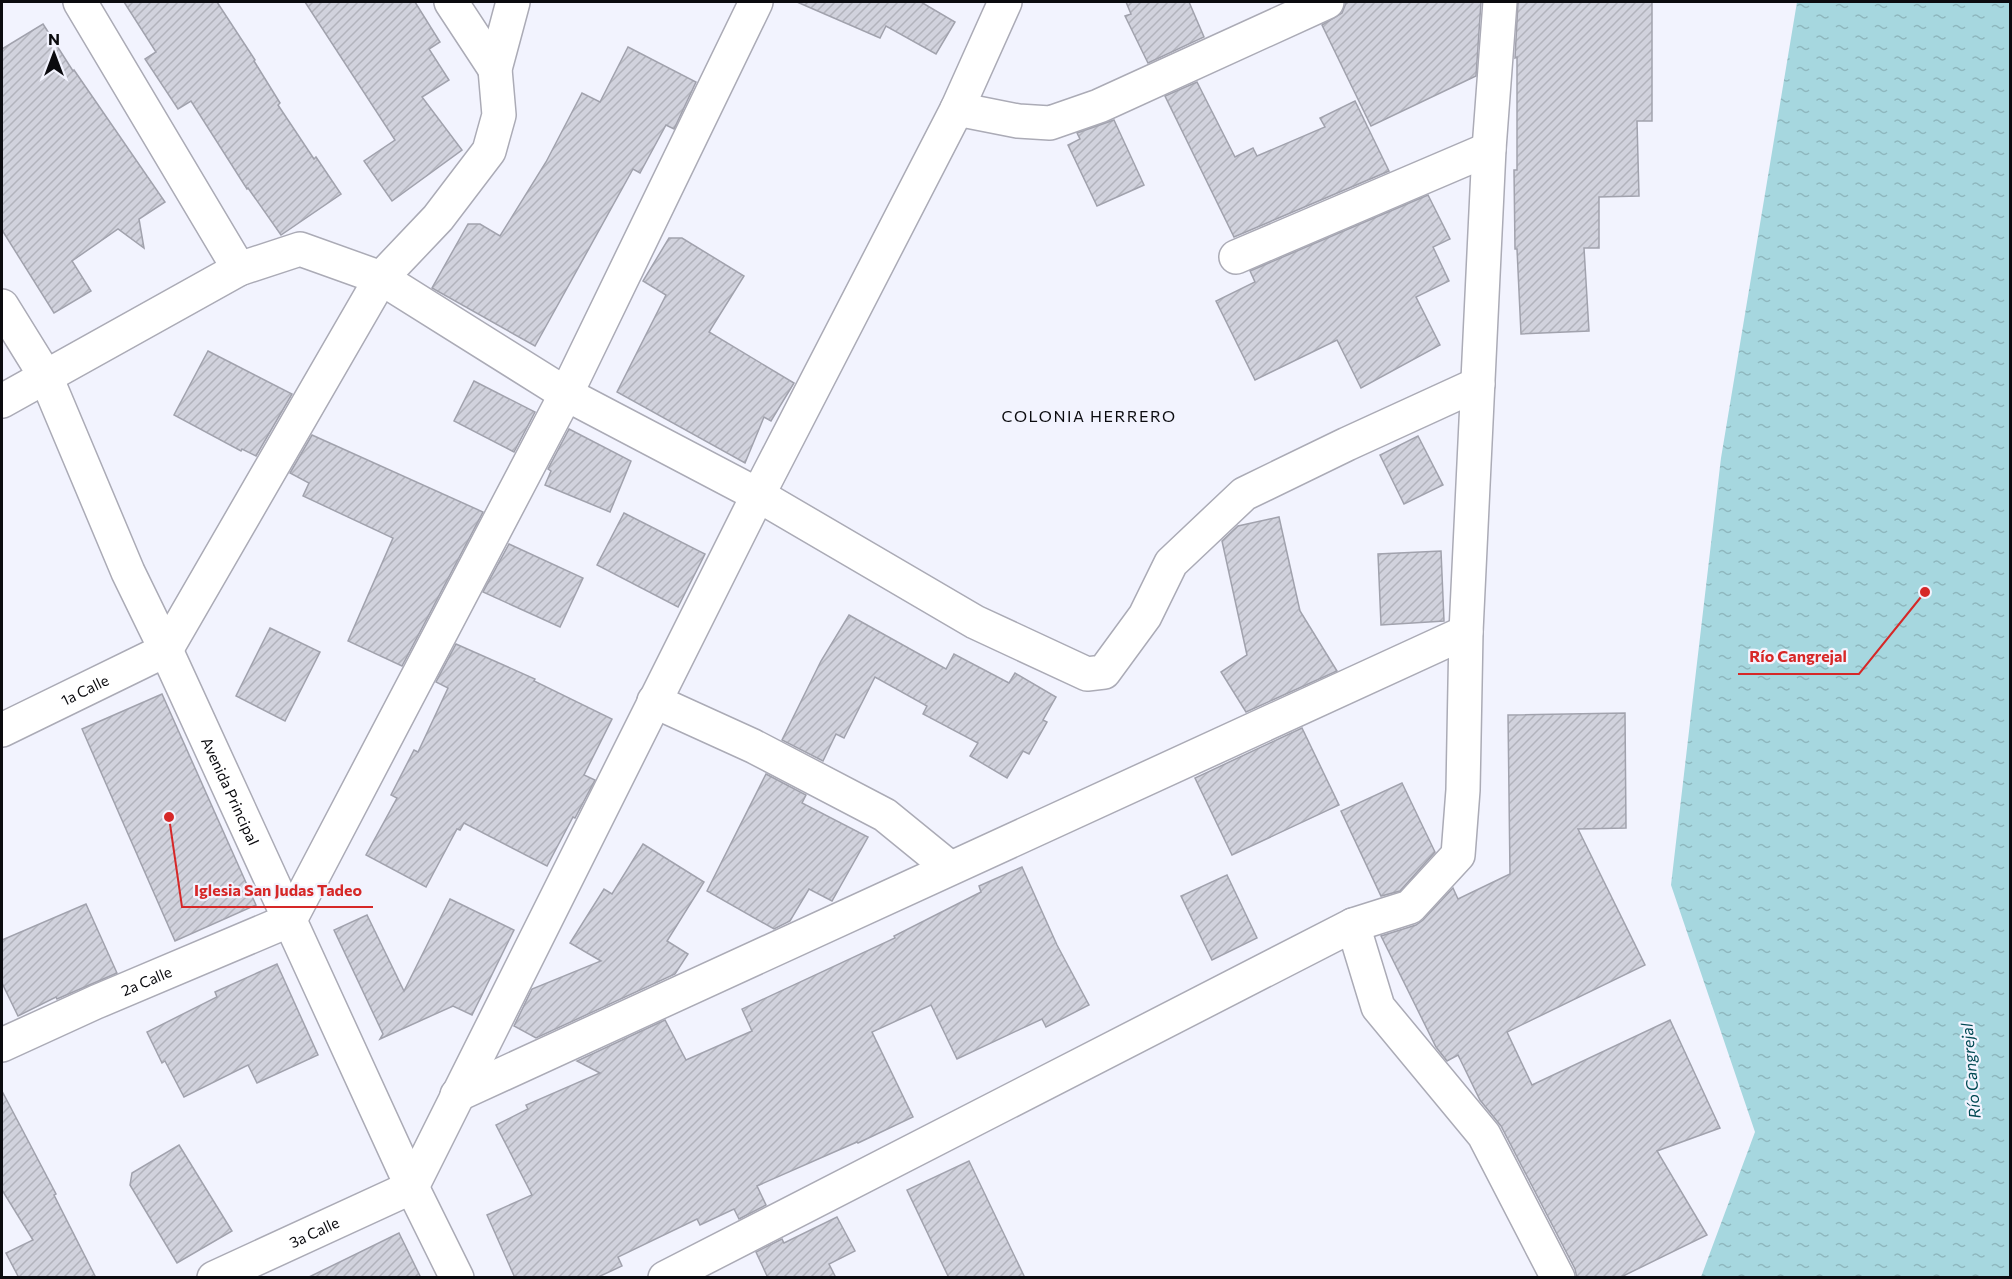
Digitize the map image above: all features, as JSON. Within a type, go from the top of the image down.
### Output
[{"type":"street","points":[[80,2],[239,269]]},
{"type":"street","points":[[451,2],[495,69]]},
{"type":"street","points":[[166,650],[381,278],[438,218],[489,151],[499,115],[495,69],[513,2]]},
{"type":"street","points":[[290,920],[566,394],[756,2]]},
{"type":"street","points":[[412,1187],[758,495],[957,108],[1005,2]]},
{"type":"street","points":[[957,108],[1018,121],[1050,123],[1100,106],[1327,2]]},
{"type":"street","points":[[665,1278],[1353,925],[1410,907],[1458,855],[1463,790],[1466,632],[1478,384],[1500,2]]},
{"type":"street","points":[[1236,257],[1490,149]]},
{"type":"street","points":[[2,401],[239,269],[300,249],[381,278],[566,394],[758,495],[975,622],[1087,674],[1104,672],[1145,616],[1171,563],[1244,494],[1478,384]]},
{"type":"street","name":"Avenida Principal","points":[[2,306],[46,376],[128,572],[456,1278]]},
{"type":"street","points":[[457,1095],[1466,632]]},
{"type":"street","name":"1a Calle","points":[[2,730],[166,650]]},
{"type":"street","points":[[654,701],[753,746],[885,815],[950,868]]},
{"type":"street","name":"2a Calle","points":[[2,1045],[96,1002],[290,920]]},
{"type":"street","points":[[1353,925],[1378,1007],[1484,1135],[1558,1278]]},
{"type":"street","name":"3a Calle","points":[[214,1278],[412,1187]]},
{"type":"water","points":[[1797,2],[2010,2],[2010,1277],[1701,1277],[1755,1132],[1671,885],[1721,458]]},
{"type":"building","points":[[124,2],[217,2],[255,60],[280,103],[278,105],[314,159],[316,157],[341,194],[281,235],[247,189],[191,101],[178,109],[145,59],[156,52]]},
{"type":"building","points":[[305,2],[415,2],[440,42],[429,49],[449,80],[422,97],[462,150],[392,201],[364,161],[395,140]]},
{"type":"building","points":[[797,2],[921,2],[955,22],[936,54],[886,26],[880,38]]},
{"type":"building","points":[[1126,2],[1189,2],[1204,37],[1148,63],[1125,16],[1131,14]]},
{"type":"building","points":[[1481,2],[1476,76],[1371,126],[1322,25],[1342,13],[1346,3]]},
{"type":"building","points":[[1518,2],[1652,2],[1652,121],[1637,121],[1639,196],[1599,197],[1599,248],[1584,248],[1589,331],[1521,334],[1517,249],[1515,249],[1514,170],[1517,170],[1517,57],[1515,58]]},
{"type":"building","points":[[43,24],[73,71],[165,202],[139,219],[144,248],[118,229],[72,261],[91,291],[54,313],[2,230],[2,49]]},
{"type":"building","points":[[628,47],[696,82],[674,129],[666,125],[640,173],[633,169],[535,346],[432,288],[468,224],[480,224],[500,236],[546,162],[582,93],[600,102]]},
{"type":"building","points":[[1197,82],[1235,157],[1253,148],[1257,156],[1325,127],[1320,118],[1355,101],[1389,171],[1234,237],[1165,96]]},
{"type":"building","points":[[1114,120],[1144,185],[1097,206],[1068,145],[1080,139],[1077,133]]},
{"type":"building","points":[[1428,195],[1450,239],[1433,247],[1449,281],[1416,297],[1440,345],[1361,388],[1337,340],[1255,380],[1216,301],[1255,282],[1250,271]]},
{"type":"building","points":[[669,238],[682,238],[744,276],[709,332],[794,383],[771,421],[764,417],[745,463],[617,392],[666,295],[643,281]]},
{"type":"building","points":[[208,351],[292,394],[256,456],[242,449],[241,451],[174,415]]},
{"type":"building","points":[[474,381],[535,412],[514,452],[454,421]]},
{"type":"building","points":[[569,429],[631,461],[610,512],[545,485],[551,471],[548,469]]},
{"type":"building","points":[[312,435],[483,512],[402,666],[348,641],[393,538],[303,496],[309,483],[290,473]]},
{"type":"building","points":[[1418,436],[1443,485],[1404,504],[1380,455]]},
{"type":"building","points":[[624,513],[705,554],[678,607],[597,565]]},
{"type":"building","points":[[1279,517],[1300,611],[1337,671],[1246,712],[1221,672],[1247,655],[1222,541],[1238,526]]},
{"type":"building","points":[[509,544],[583,578],[560,627],[483,592]]},
{"type":"building","points":[[1441,551],[1444,621],[1381,625],[1378,554]]},
{"type":"building","points":[[849,615],[946,669],[954,654],[1009,683],[1015,673],[1056,697],[1043,720],[1047,722],[1029,754],[1023,751],[1007,778],[970,756],[978,743],[923,714],[927,706],[875,677],[844,738],[836,734],[823,761],[782,740],[821,661]]},
{"type":"building","points":[[270,628],[320,652],[285,721],[236,696]]},
{"type":"building","points":[[456,644],[535,679],[534,681],[612,719],[584,775],[595,780],[547,866],[464,823],[460,830],[457,829],[426,887],[366,855],[397,798],[391,795],[414,750],[418,752],[448,688],[436,682]]},
{"type":"building","points":[[162,694],[256,905],[175,941],[82,729]]},
{"type":"building","points":[[1625,713],[1626,828],[1578,829],[1645,965],[1507,1032],[1532,1085],[1670,1020],[1720,1128],[1657,1151],[1707,1235],[1619,1278],[1577,1278],[1575,1269],[1501,1126],[1480,1100],[1458,1055],[1447,1061],[1436,1047],[1381,936],[1416,925],[1453,888],[1458,899],[1510,874],[1508,715]]},
{"type":"building","points":[[1302,728],[1339,805],[1232,855],[1195,778]]},
{"type":"building","points":[[766,774],[806,795],[802,803],[868,837],[832,901],[809,889],[790,921],[774,929],[707,891]]},
{"type":"building","points":[[1402,783],[1435,852],[1400,891],[1381,896],[1341,811]]},
{"type":"building","points":[[643,844],[704,882],[667,941],[688,954],[675,974],[536,1038],[514,1026],[532,989],[601,961],[570,943],[604,889],[612,894]]},
{"type":"building","points":[[1022,867],[1057,945],[1089,1005],[1046,1027],[1042,1019],[957,1059],[931,1005],[872,1032],[913,1117],[757,1186],[766,1205],[739,1219],[734,1209],[700,1225],[697,1219],[618,1257],[622,1266],[596,1278],[515,1278],[487,1215],[532,1195],[496,1125],[528,1109],[526,1105],[600,1073],[577,1061],[665,1020],[686,1060],[752,1031],[742,1009],[895,938],[894,936],[981,892],[979,886]]},
{"type":"building","points":[[1227,875],[1257,938],[1212,960],[1181,896]]},
{"type":"building","points":[[450,899],[514,930],[472,1015],[453,1006],[380,1039],[383,1034],[334,930],[367,915],[404,991]]},
{"type":"building","points":[[86,904],[117,973],[57,999],[56,997],[18,1016],[2,983],[2,940]]},
{"type":"building","points":[[277,964],[318,1055],[257,1083],[248,1065],[184,1097],[165,1061],[162,1063],[147,1032],[217,997],[215,992]]},
{"type":"building","points":[[2,1091],[56,1194],[54,1195],[96,1278],[19,1278],[6,1253],[33,1240],[2,1190]]},
{"type":"building","points":[[179,1145],[232,1231],[177,1263],[130,1185],[132,1173]]},
{"type":"building","points":[[969,1161],[1025,1278],[949,1278],[907,1190]]},
{"type":"building","points":[[837,1217],[855,1251],[829,1264],[836,1278],[768,1278],[756,1252],[782,1239],[784,1243]]},
{"type":"building","points":[[399,1233],[421,1278],[307,1278]]},
{"type":"place","name":"Río Cangrejal","points":[[1925,592]]},
{"type":"place","name":"Iglesia San Judas Tadeo","points":[[169,817]]},
{"type":"district","name":"COLONIA HERRERO","points":[[1089,415]]}]
